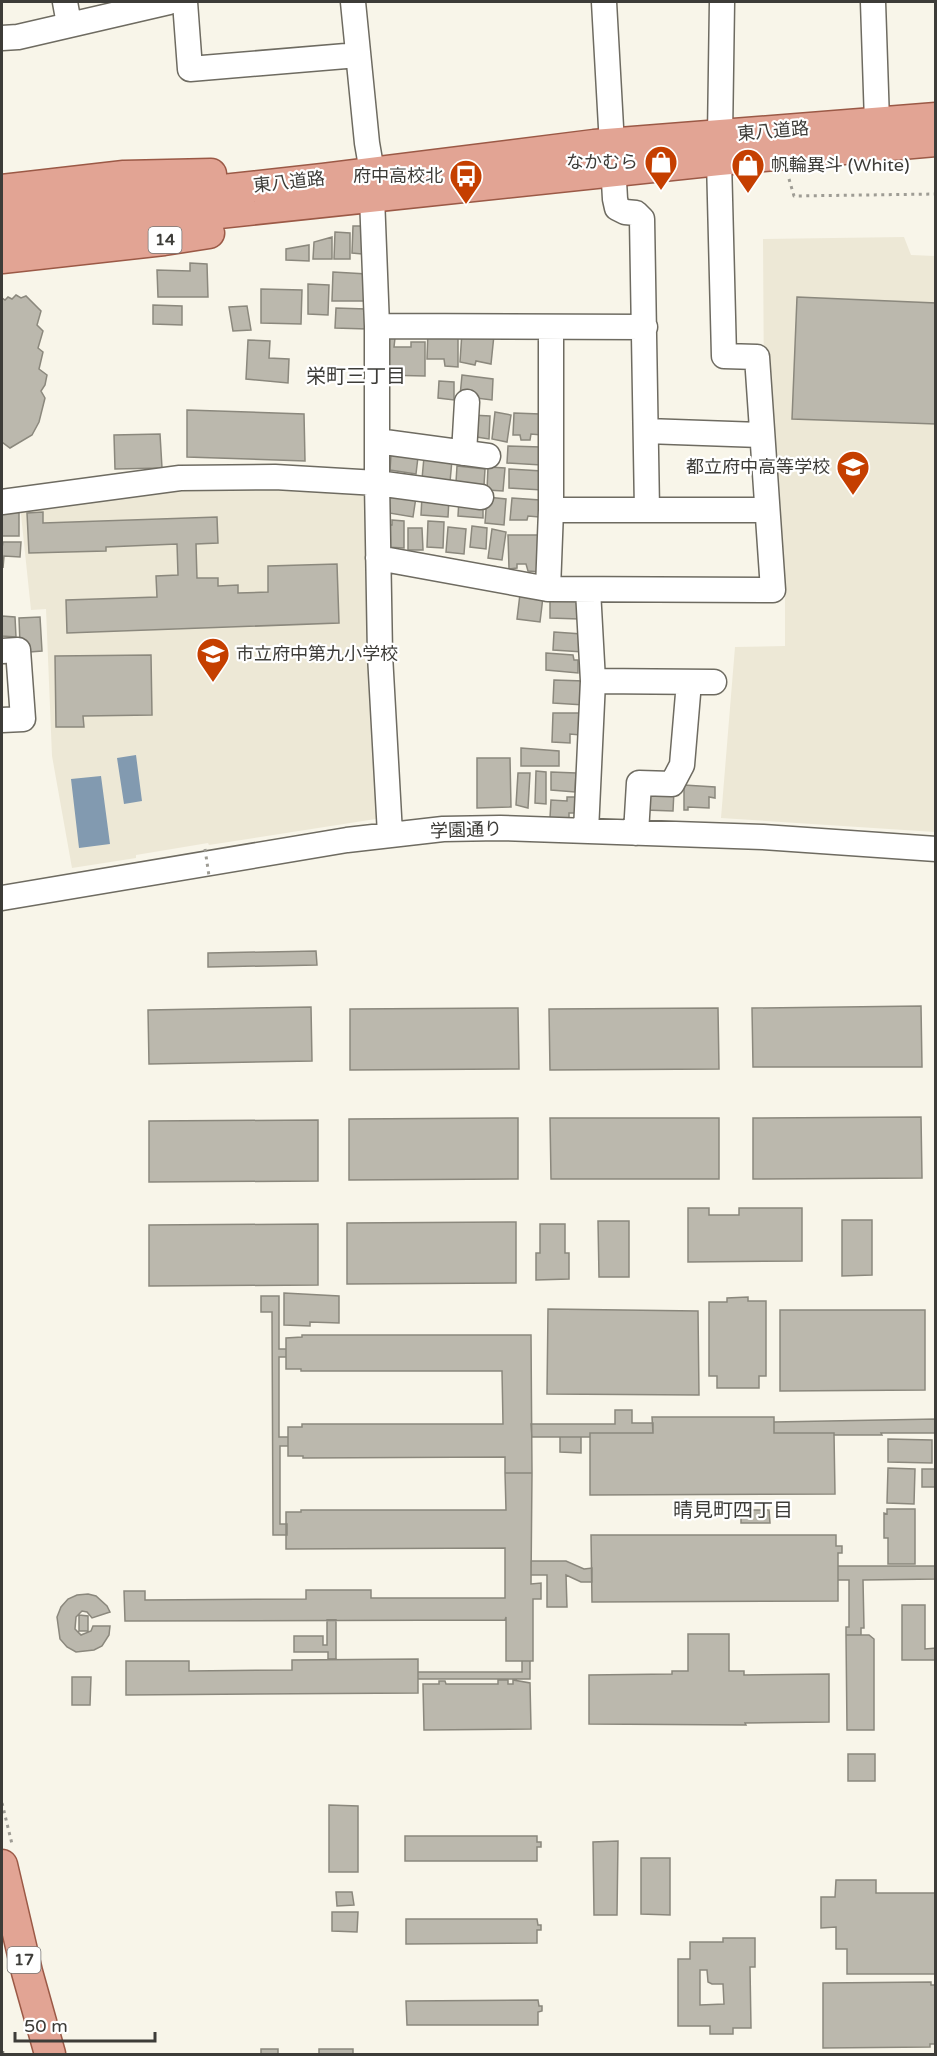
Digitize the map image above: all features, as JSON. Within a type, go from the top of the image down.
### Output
[{"type":"main road","name":"東八道路","points":[[372,184],[430,165],[611,158],[720,148],[877,122],[936,118]]},
{"type":"main road","name":"東八道路","points":[[720,148],[782,154],[936,141]]},
{"type":"main road","name":"東八道路","points":[[2,236],[372,184],[546,179],[611,158]]},
{"type":"main road","points":[[430,165],[480,168],[546,162],[557,168],[556,172],[546,179]]},
{"type":"main road","name":"14","points":[[2,190],[160,174],[324,191]]},
{"type":"main road","name":"東八道路","points":[[2,213],[324,191]]},
{"type":"main road","name":"14","points":[[2,258],[174,239],[215,231],[324,191]]},
{"type":"main road","name":"17","points":[[2,1865],[27,1972],[50,2055]]},
{"type":"street","points":[[2,38],[18,37],[67,13],[169,2]]},
{"type":"street","points":[[184,2],[190,69],[358,55]]},
{"type":"street","points":[[353,2],[372,184],[377,326],[378,558],[390,834]]},
{"type":"street","points":[[604,2],[611,158],[617,208],[625,212],[636,213],[642,219],[646,510]]},
{"type":"street","points":[[378,558],[548,589],[773,591],[760,435],[757,357],[724,356],[720,148],[722,2]]},
{"type":"street","points":[[873,2],[877,122]]},
{"type":"street","points":[[377,326],[645,327]]},
{"type":"street","points":[[548,589],[551,510],[551,327]]},
{"type":"street","points":[[464,453],[467,402]]},
{"type":"street","points":[[646,431],[760,435]]},
{"type":"street","points":[[377,441],[488,456]]},
{"type":"street","points":[[2,502],[180,478],[275,477],[377,483],[481,497]]},
{"type":"street","points":[[551,510],[766,510]]},
{"type":"street","points":[[586,831],[593,681],[588,590]]},
{"type":"street","points":[[2,651],[18,650],[23,719],[2,720]]},
{"type":"street","points":[[593,681],[714,682]]},
{"type":"street","points":[[636,833],[639,783],[672,784],[682,765],[690,682]]},
{"type":"street","name":"学園通り","points":[[2,898],[390,834],[471,828],[763,837],[936,849]]},
{"type":"path","points":[[782,154],[794,196],[936,194]]},
{"type":"path","points":[[205,849],[209,876]]},
{"type":"shaded area","name":"都立府中高等学校","points":[[904,237],[911,255],[935,256],[935,832],[721,818],[735,647],[785,646],[785,597],[779,596],[764,396],[763,239]]},
{"type":"shaded area","name":"市立府中第九小学校","points":[[194,485],[363,491],[369,497],[382,818],[209,845],[208,843],[72,868],[52,756],[46,609],[31,610],[20,505]]},
{"type":"water","points":[[136,755],[142,801],[124,804],[117,758]]},
{"type":"water","points":[[101,776],[110,844],[79,848],[71,779]]},
{"type":"building","points":[[353,226],[363,226],[362,254],[352,253]]},
{"type":"building","points":[[335,232],[350,233],[350,259],[334,259]]},
{"type":"building","points":[[332,237],[332,259],[313,259],[314,242]]},
{"type":"building","points":[[309,245],[309,261],[286,260],[286,249]]},
{"type":"building","points":[[190,263],[207,264],[208,297],[158,297],[157,270],[190,271]]},
{"type":"building","points":[[333,272],[367,274],[367,301],[332,301]]},
{"type":"building","points":[[308,284],[329,285],[328,315],[308,314]]},
{"type":"building","points":[[261,289],[302,290],[301,324],[261,323]]},
{"type":"building","points":[[16,295],[21,298],[26,296],[41,311],[37,325],[43,331],[38,348],[43,352],[39,369],[47,375],[41,391],[45,398],[39,422],[32,435],[10,448],[2,442],[2,298],[12,299]]},
{"type":"building","points":[[797,297],[936,303],[936,424],[792,419]]},
{"type":"building","points":[[153,305],[182,306],[182,325],[153,324]]},
{"type":"building","points":[[247,306],[251,330],[233,331],[229,307]]},
{"type":"building","points":[[336,308],[366,309],[367,329],[335,328]]},
{"type":"building","points":[[428,331],[458,332],[458,367],[445,366],[444,359],[427,359]]},
{"type":"building","points":[[462,332],[494,335],[491,364],[476,361],[475,365],[460,362]]},
{"type":"building","points":[[383,338],[395,338],[394,347],[411,347],[411,342],[425,342],[425,376],[382,375]]},
{"type":"building","points":[[248,340],[270,341],[269,358],[289,359],[288,383],[246,379]]},
{"type":"building","points":[[462,375],[493,379],[492,400],[460,396]]},
{"type":"building","points":[[439,381],[454,382],[454,400],[438,398]]},
{"type":"building","points":[[187,410],[304,414],[305,461],[187,457]]},
{"type":"building","points":[[495,412],[511,415],[507,442],[492,439]]},
{"type":"building","points":[[514,413],[540,414],[541,435],[531,434],[530,440],[521,440],[520,435],[513,435]]},
{"type":"building","points":[[471,415],[490,416],[489,439],[470,436]]},
{"type":"building","points":[[160,434],[162,468],[115,469],[114,435]]},
{"type":"building","points":[[508,446],[541,447],[541,465],[507,463]]},
{"type":"building","points":[[391,455],[418,457],[416,474],[390,470]]},
{"type":"building","points":[[424,457],[452,460],[450,482],[422,479]]},
{"type":"building","points":[[457,466],[485,469],[484,485],[456,482]]},
{"type":"building","points":[[488,467],[505,468],[503,491],[487,490]]},
{"type":"building","points":[[509,469],[542,471],[542,490],[509,488]]},
{"type":"building","points":[[386,492],[416,497],[413,517],[383,512]]},
{"type":"building","points":[[422,496],[449,499],[448,517],[421,515]]},
{"type":"building","points":[[487,497],[506,499],[504,525],[485,523]]},
{"type":"building","points":[[512,498],[540,500],[539,517],[528,516],[527,520],[510,520]]},
{"type":"building","points":[[459,499],[483,501],[483,518],[458,516]]},
{"type":"building","points":[[19,512],[19,536],[2,536],[2,513]]},
{"type":"building","points":[[43,512],[43,523],[217,517],[218,543],[196,544],[197,578],[218,578],[218,586],[238,585],[238,593],[268,592],[268,566],[337,564],[339,623],[67,633],[66,600],[157,597],[156,576],[178,575],[177,544],[106,547],[106,551],[29,553],[27,513]]},
{"type":"building","points":[[392,520],[404,521],[404,548],[385,547],[385,525],[392,525]]},
{"type":"building","points":[[428,521],[444,522],[443,548],[427,547]]},
{"type":"building","points":[[472,526],[487,528],[486,549],[470,547]]},
{"type":"building","points":[[448,527],[466,529],[464,554],[446,552]]},
{"type":"building","points":[[408,528],[422,528],[423,550],[408,550]]},
{"type":"building","points":[[492,529],[506,532],[502,560],[488,558]]},
{"type":"building","points":[[508,535],[539,535],[541,572],[528,571],[526,564],[517,564],[517,568],[509,569]]},
{"type":"building","points":[[3,542],[21,542],[20,557],[4,556],[3,568],[2,548]]},
{"type":"building","points":[[550,593],[579,597],[579,619],[550,618]]},
{"type":"building","points":[[520,594],[543,597],[540,622],[517,619]]},
{"type":"building","points":[[2,616],[15,617],[16,637],[2,636]]},
{"type":"building","points":[[40,617],[42,651],[30,652],[29,644],[20,644],[19,618]]},
{"type":"building","points":[[554,632],[582,634],[583,652],[553,650]]},
{"type":"building","points":[[546,653],[573,655],[574,660],[578,660],[578,673],[546,670]]},
{"type":"building","points":[[151,655],[152,715],[83,716],[84,727],[56,727],[55,656]]},
{"type":"building","points":[[554,680],[584,681],[584,705],[553,703]]},
{"type":"building","points":[[553,713],[581,713],[580,735],[570,734],[570,743],[552,742]]},
{"type":"building","points":[[521,748],[559,751],[559,766],[521,766]]},
{"type":"building","points":[[477,758],[510,758],[511,807],[477,808]]},
{"type":"building","points":[[536,771],[546,772],[546,804],[535,803]]},
{"type":"building","points":[[551,772],[576,773],[575,792],[551,790]]},
{"type":"building","points":[[518,773],[530,773],[528,808],[516,805]]},
{"type":"building","points":[[684,785],[715,787],[715,798],[709,797],[709,808],[688,807],[688,810],[684,810]]},
{"type":"building","points":[[646,790],[674,790],[673,811],[645,810]]},
{"type":"building","points":[[567,797],[576,797],[576,813],[569,813],[569,818],[550,818],[551,800],[567,801]]},
{"type":"building","points":[[316,951],[317,965],[208,967],[208,953]]},
{"type":"building","points":[[921,1006],[922,1067],[753,1067],[752,1008]]},
{"type":"building","points":[[311,1007],[312,1061],[149,1064],[148,1010]]},
{"type":"building","points":[[518,1008],[519,1069],[350,1070],[350,1009]]},
{"type":"building","points":[[718,1008],[719,1069],[550,1070],[549,1009]]},
{"type":"building","points":[[921,1117],[922,1178],[753,1179],[753,1118]]},
{"type":"building","points":[[518,1118],[518,1179],[349,1180],[349,1119]]},
{"type":"building","points":[[550,1118],[719,1118],[719,1179],[551,1179]]},
{"type":"building","points":[[318,1120],[318,1181],[149,1182],[149,1121]]},
{"type":"building","points":[[688,1208],[709,1208],[709,1215],[739,1215],[739,1208],[802,1208],[802,1261],[688,1262]]},
{"type":"building","points":[[842,1220],[872,1220],[872,1275],[842,1276]]},
{"type":"building","points":[[598,1221],[629,1221],[629,1277],[599,1277]]},
{"type":"building","points":[[516,1222],[516,1283],[347,1284],[347,1223]]},
{"type":"building","points":[[318,1224],[318,1285],[149,1286],[149,1225]]},
{"type":"building","points":[[540,1224],[565,1224],[565,1253],[569,1253],[569,1279],[536,1280],[536,1253],[540,1253]]},
{"type":"building","points":[[284,1293],[339,1296],[339,1323],[310,1322],[310,1326],[284,1325]]},
{"type":"building","points":[[261,1296],[279,1296],[279,1349],[286,1349],[286,1357],[279,1357],[279,1437],[288,1437],[288,1446],[280,1446],[280,1524],[287,1524],[287,1535],[273,1535],[272,1312],[261,1312]]},
{"type":"building","points":[[748,1297],[748,1301],[766,1301],[766,1376],[759,1376],[759,1388],[717,1388],[717,1376],[709,1376],[709,1302],[727,1302],[727,1298]]},
{"type":"building","points":[[548,1309],[698,1311],[699,1395],[547,1394]]},
{"type":"building","points":[[780,1310],[925,1310],[925,1390],[780,1391]]},
{"type":"building","points":[[302,1335],[531,1335],[532,1473],[505,1473],[505,1457],[303,1458],[303,1456],[288,1456],[288,1427],[302,1427],[302,1424],[503,1424],[502,1371],[301,1371],[301,1369],[286,1369],[286,1338],[302,1337]]},
{"type":"building","points":[[615,1410],[632,1410],[632,1423],[653,1423],[653,1433],[590,1433],[590,1437],[532,1437],[531,1424],[615,1424]]},
{"type":"building","points":[[652,1417],[774,1417],[774,1433],[834,1433],[835,1494],[590,1495],[590,1433],[653,1433]]},
{"type":"building","points":[[936,1419],[936,1433],[834,1435],[834,1433],[774,1433],[774,1422]]},
{"type":"building","points":[[560,1437],[581,1437],[581,1453],[560,1452]]},
{"type":"building","points":[[888,1439],[932,1440],[932,1463],[888,1462]]},
{"type":"building","points":[[888,1468],[915,1469],[914,1504],[887,1503]]},
{"type":"building","points":[[922,1469],[935,1469],[935,1487],[922,1487]]},
{"type":"building","points":[[505,1473],[532,1473],[531,1584],[541,1583],[541,1599],[533,1599],[533,1661],[506,1661],[506,1617],[505,1620],[125,1621],[124,1591],[145,1591],[145,1600],[306,1599],[306,1590],[371,1590],[371,1598],[505,1598],[505,1548],[286,1549],[286,1512],[301,1512],[301,1510],[506,1510]]},
{"type":"building","points":[[887,1509],[915,1509],[915,1564],[888,1564],[888,1538],[884,1538],[884,1513],[887,1514]]},
{"type":"building","points":[[741,1510],[769,1510],[770,1523],[741,1523]]},
{"type":"building","points":[[591,1535],[836,1535],[836,1546],[842,1546],[842,1553],[838,1553],[838,1601],[592,1602]]},
{"type":"building","points":[[531,1561],[566,1561],[584,1569],[592,1568],[592,1582],[581,1582],[566,1575],[567,1607],[547,1607],[547,1575],[531,1575]]},
{"type":"building","points":[[838,1566],[936,1566],[936,1579],[863,1580],[864,1628],[861,1628],[861,1635],[846,1635],[846,1627],[849,1627],[849,1580],[838,1580]]},
{"type":"building","points":[[88,1594],[96,1596],[110,1612],[92,1618],[87,1612],[82,1611],[76,1617],[75,1629],[81,1635],[91,1631],[93,1626],[110,1626],[109,1635],[102,1646],[94,1650],[76,1652],[60,1639],[57,1617],[61,1607],[68,1599]]},
{"type":"building","points":[[902,1605],[925,1605],[925,1649],[936,1648],[936,1660],[902,1660]]},
{"type":"building","points":[[79,1615],[88,1616],[88,1631],[79,1631]]},
{"type":"building","points":[[327,1620],[336,1620],[336,1659],[328,1659],[328,1652],[294,1652],[294,1636],[323,1636],[323,1645],[327,1645]]},
{"type":"building","points":[[688,1634],[729,1634],[729,1671],[744,1671],[744,1675],[829,1674],[829,1722],[745,1723],[746,1725],[589,1724],[589,1675],[672,1674],[672,1671],[688,1671]]},
{"type":"building","points":[[846,1635],[869,1635],[874,1639],[874,1730],[847,1730]]},
{"type":"building","points":[[418,1659],[418,1693],[126,1695],[126,1661],[189,1661],[189,1671],[292,1670],[292,1660]]},
{"type":"building","points":[[522,1661],[530,1661],[530,1679],[418,1679],[418,1672],[522,1672]]},
{"type":"building","points":[[72,1677],[91,1677],[90,1705],[72,1705]]},
{"type":"building","points":[[498,1680],[508,1680],[508,1684],[513,1684],[513,1680],[530,1683],[531,1729],[424,1730],[423,1684],[439,1684],[439,1681],[445,1681],[446,1684],[498,1684]]},
{"type":"building","points":[[848,1754],[875,1754],[875,1781],[848,1781]]},
{"type":"building","points":[[329,1805],[358,1806],[358,1872],[329,1872]]},
{"type":"building","points":[[405,1836],[537,1836],[537,1842],[541,1842],[541,1847],[537,1847],[537,1861],[405,1861]]},
{"type":"building","points":[[618,1841],[617,1915],[594,1915],[593,1842]]},
{"type":"building","points":[[641,1858],[670,1858],[670,1915],[641,1914]]},
{"type":"building","points":[[836,1880],[876,1880],[876,1893],[936,1893],[936,1974],[847,1974],[847,1949],[836,1949],[836,1927],[821,1928],[821,1897],[835,1897]]},
{"type":"building","points":[[336,1892],[352,1892],[354,1905],[337,1906]]},
{"type":"building","points":[[332,1912],[358,1912],[357,1932],[332,1931]]},
{"type":"building","points":[[406,1919],[537,1919],[541,1930],[537,1930],[537,1943],[406,1944]]},
{"type":"building","points":[[723,1938],[755,1938],[755,1967],[750,1967],[751,2028],[733,2028],[733,2034],[710,2034],[710,2026],[678,2026],[678,1959],[690,1959],[690,1942],[723,1942]],"holes":[[[700,1970],[707,1970],[708,1982],[723,1984],[724,2004],[700,2005]]]},
{"type":"building","points":[[931,1982],[931,1985],[936,1985],[936,2044],[930,2044],[930,2047],[823,2048],[823,1983]]},
{"type":"building","points":[[538,2000],[542,2011],[538,2012],[538,2025],[407,2025],[406,2001]]},
{"type":"building","points":[[261,2049],[278,2049],[278,2054],[261,2054]]},
{"type":"building","points":[[319,2049],[353,2049],[353,2054],[319,2054]]},
{"type":"place","name":"なかむら","points":[[661,191]]},
{"type":"place","name":"帆輪異斗 (White)","points":[[748,194]]},
{"type":"place","name":"府中高校北","points":[[466,205]]},
{"type":"place","name":"都立府中高等学校","points":[[853,496]]},
{"type":"place","name":"市立府中第九小学校","points":[[213,683]]},
{"type":"district","name":"栄町三丁目","points":[[356,377]]},
{"type":"district","name":"晴見町四丁目","points":[[733,1511]]}]
